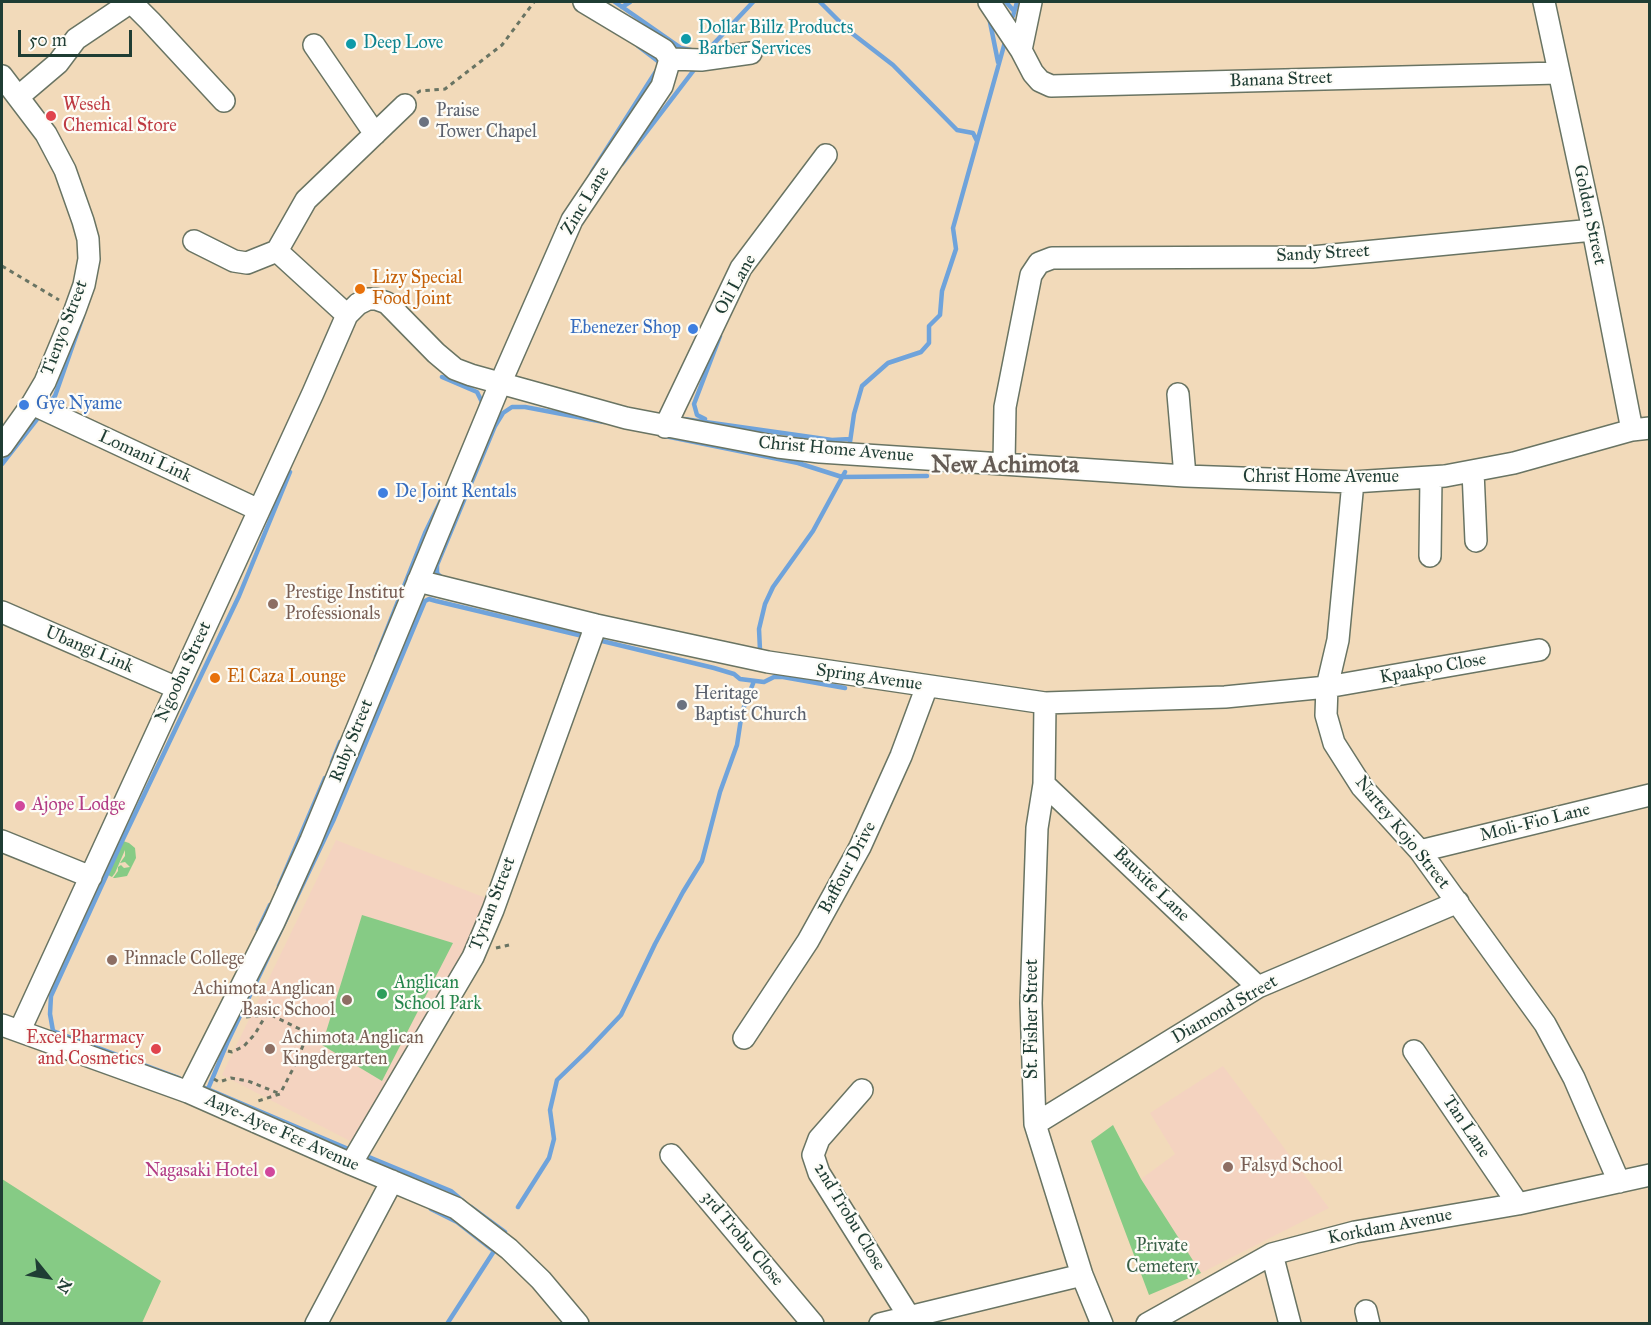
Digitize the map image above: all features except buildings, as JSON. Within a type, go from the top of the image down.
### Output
[{"type":"street","points":[[584,2],[664,50],[670,59],[701,60],[751,53]]},
{"type":"street","name":"Banana Street","points":[[989,2],[1021,50],[1033,73],[1040,81],[1051,86],[1558,73]]},
{"type":"street","points":[[1021,50],[1031,2]]},
{"type":"street","name":"Golden Street","points":[[1544,2],[1593,230],[1641,429]]},
{"type":"street","points":[[18,97],[58,63],[76,39],[124,4],[135,6],[224,101]]},
{"type":"street","points":[[314,45],[375,134]]},
{"type":"street","name":"Zinc Lane","points":[[500,384],[572,220],[662,86],[670,59]]},
{"type":"street","name":"Tienyo Street","points":[[2,76],[46,134],[65,170],[85,230],[89,259],[84,285],[55,360],[32,404],[2,446]]},
{"type":"street","points":[[194,241],[234,261],[247,263],[277,251],[306,200],[405,105]]},
{"type":"street","name":"Oil Lane","points":[[665,427],[741,268],[826,155]]},
{"type":"street","name":"Sandy Street","points":[[1004,464],[1005,407],[1031,275],[1039,263],[1052,258],[1312,257],[1593,230]]},
{"type":"street","points":[[277,251],[346,315]]},
{"type":"street","name":"Christ Home Avenue","points":[[346,315],[358,304],[368,299],[375,299],[387,303],[455,369],[500,384],[626,418],[789,448],[1185,476],[1353,482],[1431,477],[1514,464],[1641,429]]},
{"type":"street","name":"Ngoobu Street","points":[[11,1027],[91,877],[346,315]]},
{"type":"street","name":"Ruby Street","points":[[188,1092],[274,922],[311,840],[500,384]]},
{"type":"street","points":[[1178,394],[1185,476]]},
{"type":"street","name":"Lomani Link","points":[[32,404],[259,510]]},
{"type":"street","points":[[1473,471],[1476,541]]},
{"type":"street","points":[[1430,556],[1431,477]]},
{"type":"street","name":"Nartey Kojo Street","points":[[1353,482],[1338,640],[1327,687],[1326,716],[1334,743],[1362,787],[1420,851],[1545,1024],[1574,1078],[1619,1182]]},
{"type":"street","name":"Spring Avenue","points":[[418,581],[596,625],[768,662],[1045,703],[1225,697],[1327,687]]},
{"type":"street","name":"Ubangi Link","points":[[2,612],[177,688]]},
{"type":"street","name":"Tyrian Street","points":[[351,1164],[473,957],[493,910],[596,625]]},
{"type":"street","name":"Kpaakpo Close","points":[[1327,687],[1539,650]]},
{"type":"street","name":"Baffour Drive","points":[[744,1038],[808,941],[860,847],[892,777],[927,686]]},
{"type":"street","name":"St. Fisher Street","points":[[1045,703],[1044,784],[1037,828],[1031,1003],[1035,1124],[1082,1275],[1102,1323]]},
{"type":"street","name":"Bauxite Lane","points":[[1044,784],[1258,987]]},
{"type":"street","name":"Moli-Fio Lane","points":[[1420,851],[1650,795]]},
{"type":"street","points":[[2,841],[91,877]]},
{"type":"street","name":"Diamond Street","points":[[1035,1124],[1258,987],[1458,902]]},
{"type":"street","name":"Aaye-Ayee Fɛɛ Avenue","points":[[11,1027],[188,1092],[456,1208],[509,1249],[541,1280],[578,1323]]},
{"type":"street","name":"Tan Lane","points":[[1414,1051],[1518,1204]]},
{"type":"street","name":"2nd Trobu Close","points":[[862,1090],[819,1139],[813,1155],[819,1173],[910,1318]]},
{"type":"street","name":"3rd Trobu Close","points":[[671,1155],[813,1323]]},
{"type":"street","name":"Korkdam Avenue","points":[[1147,1323],[1272,1254],[1354,1232],[1518,1204],[1650,1175]]},
{"type":"street","points":[[316,1323],[392,1181]]},
{"type":"street","points":[[1272,1254],[1290,1323]]},
{"type":"street","points":[[880,1323],[910,1318],[1082,1275]]},
{"type":"path","points":[[405,105],[420,91],[445,89],[502,45],[534,2]]},
{"type":"path","points":[[2,266],[75,310]]},
{"type":"path","points":[[211,1043],[232,1052],[243,1046],[255,1034],[267,1013],[308,1033],[280,1094],[248,1103],[233,1112]]},
{"type":"path","points":[[199,1071],[219,1082],[231,1078],[248,1081],[280,1094]]},
{"type":"shaded area","name":"Achimota Anglican Basic School","points":[[336,840],[491,900],[352,1142],[222,1075]]},
{"type":"shaded area","name":"Falsyd School","points":[[1223,1066],[1329,1208],[1201,1273],[1141,1179],[1175,1154],[1150,1113]]},
{"type":"green space","points":[[123,841],[135,848],[136,858],[127,876],[113,878],[121,865],[124,868],[130,867],[125,862],[120,863],[125,856],[125,850],[115,873],[112,877],[108,875]]},
{"type":"green space","name":"Anglican School Park","points":[[362,915],[453,943],[382,1081],[322,1045]]},
{"type":"green space","name":"Private Cemetery","points":[[1113,1125],[1141,1179],[1201,1273],[1149,1295],[1091,1141]]},
{"type":"green space","points":[[2,1179],[161,1281],[142,1323],[2,1323]]},
{"type":"waterway","points":[[615,2],[681,48],[691,50]]},
{"type":"waterway","points":[[622,7],[630,2]]},
{"type":"waterway","points":[[705,53],[753,2]]},
{"type":"waterway","points":[[820,2],[849,31],[893,65],[957,130],[973,133],[977,141]]},
{"type":"waterway","points":[[1006,2],[1014,11]]},
{"type":"waterway","points":[[1013,16],[1017,2]]},
{"type":"waterway","points":[[989,17],[998,62]]},
{"type":"waterway","points":[[850,442],[854,414],[862,386],[888,363],[921,352],[929,343],[929,326],[940,315],[942,291],[956,249],[953,228],[1005,42]]},
{"type":"waterway","points":[[592,172],[660,65],[638,46]]},
{"type":"waterway","points":[[622,164],[697,66]]},
{"type":"waterway","points":[[48,405],[55,396],[83,316]]},
{"type":"waterway","points":[[705,419],[697,415],[694,404],[720,336]]},
{"type":"waterway","points":[[442,377],[477,392],[482,402],[481,405]]},
{"type":"waterway","points":[[442,578],[437,573],[437,565],[495,426],[503,413],[512,407],[525,407],[604,422]]},
{"type":"waterway","points":[[2,464],[41,414]]},
{"type":"waterway","points":[[684,419],[832,440],[850,439]]},
{"type":"waterway","points":[[665,436],[798,463],[842,477],[927,476]]},
{"type":"waterway","points":[[179,1078],[53,1031],[50,1014],[51,996],[239,596],[290,472]]},
{"type":"waterway","points":[[760,650],[759,629],[765,604],[773,587],[813,531],[845,472]]},
{"type":"waterway","points":[[376,657],[425,533],[443,496]]},
{"type":"waterway","points":[[208,1089],[228,1041],[334,819],[425,601],[429,599],[587,637]]},
{"type":"waterway","points":[[598,640],[714,668],[734,674],[740,679],[764,682],[774,677],[783,677],[845,688]]},
{"type":"waterway","points":[[518,1207],[549,1158],[554,1139],[550,1110],[557,1080],[621,1015],[655,944],[702,861],[720,792],[737,745],[742,712],[754,681]]},
{"type":"waterway","points":[[332,762],[340,742]]},
{"type":"waterway","points":[[279,886],[325,778]]},
{"type":"waterway","points":[[258,930],[270,905]]},
{"type":"waterway","points":[[198,1085],[353,1151]]},
{"type":"waterway","points":[[364,1155],[451,1191],[464,1202]]},
{"type":"waterway","points":[[471,1207],[505,1232],[502,1238]]},
{"type":"waterway","points":[[431,1209],[457,1222],[494,1251]]},
{"type":"waterway","points":[[447,1324],[496,1248]]},
{"type":"place","name":"Dollar Billz Products Barber Services","points":[[686,39]]},
{"type":"place","name":"Deep Love","points":[[351,44]]},
{"type":"place","name":"Weseh Chemical Store","points":[[51,116]]},
{"type":"place","name":"Praise Tower Chapel","points":[[424,122]]},
{"type":"place","name":"Lizy Special Food Joint","points":[[360,289]]},
{"type":"place","name":"Ebenezer Shop","points":[[693,329]]},
{"type":"place","name":"Gye Nyame","points":[[24,405]]},
{"type":"place","name":"De Joint Rentals","points":[[383,493]]},
{"type":"place","name":"Prestige Institut Professionals","points":[[273,604]]},
{"type":"place","name":"El Caza Lounge","points":[[215,678]]},
{"type":"place","name":"Heritage Baptist Church","points":[[682,705]]},
{"type":"place","name":"Ajope Lodge","points":[[20,806]]},
{"type":"place","name":"Pinnacle College","points":[[112,960]]},
{"type":"place","name":"Anglican School Park","points":[[382,994]]},
{"type":"place","name":"Achimota Anglican Basic School","points":[[347,1000]]},
{"type":"place","name":"Excel Pharmacy and Cosmetics","points":[[156,1049]]},
{"type":"place","name":"Achimota Anglican Kingdergarten","points":[[270,1049]]},
{"type":"place","name":"Falsyd School","points":[[1228,1167]]},
{"type":"place","name":"Nagasaki Hotel","points":[[270,1172]]},
{"type":"district","name":"New Achimota","points":[[1005,466]]}]
